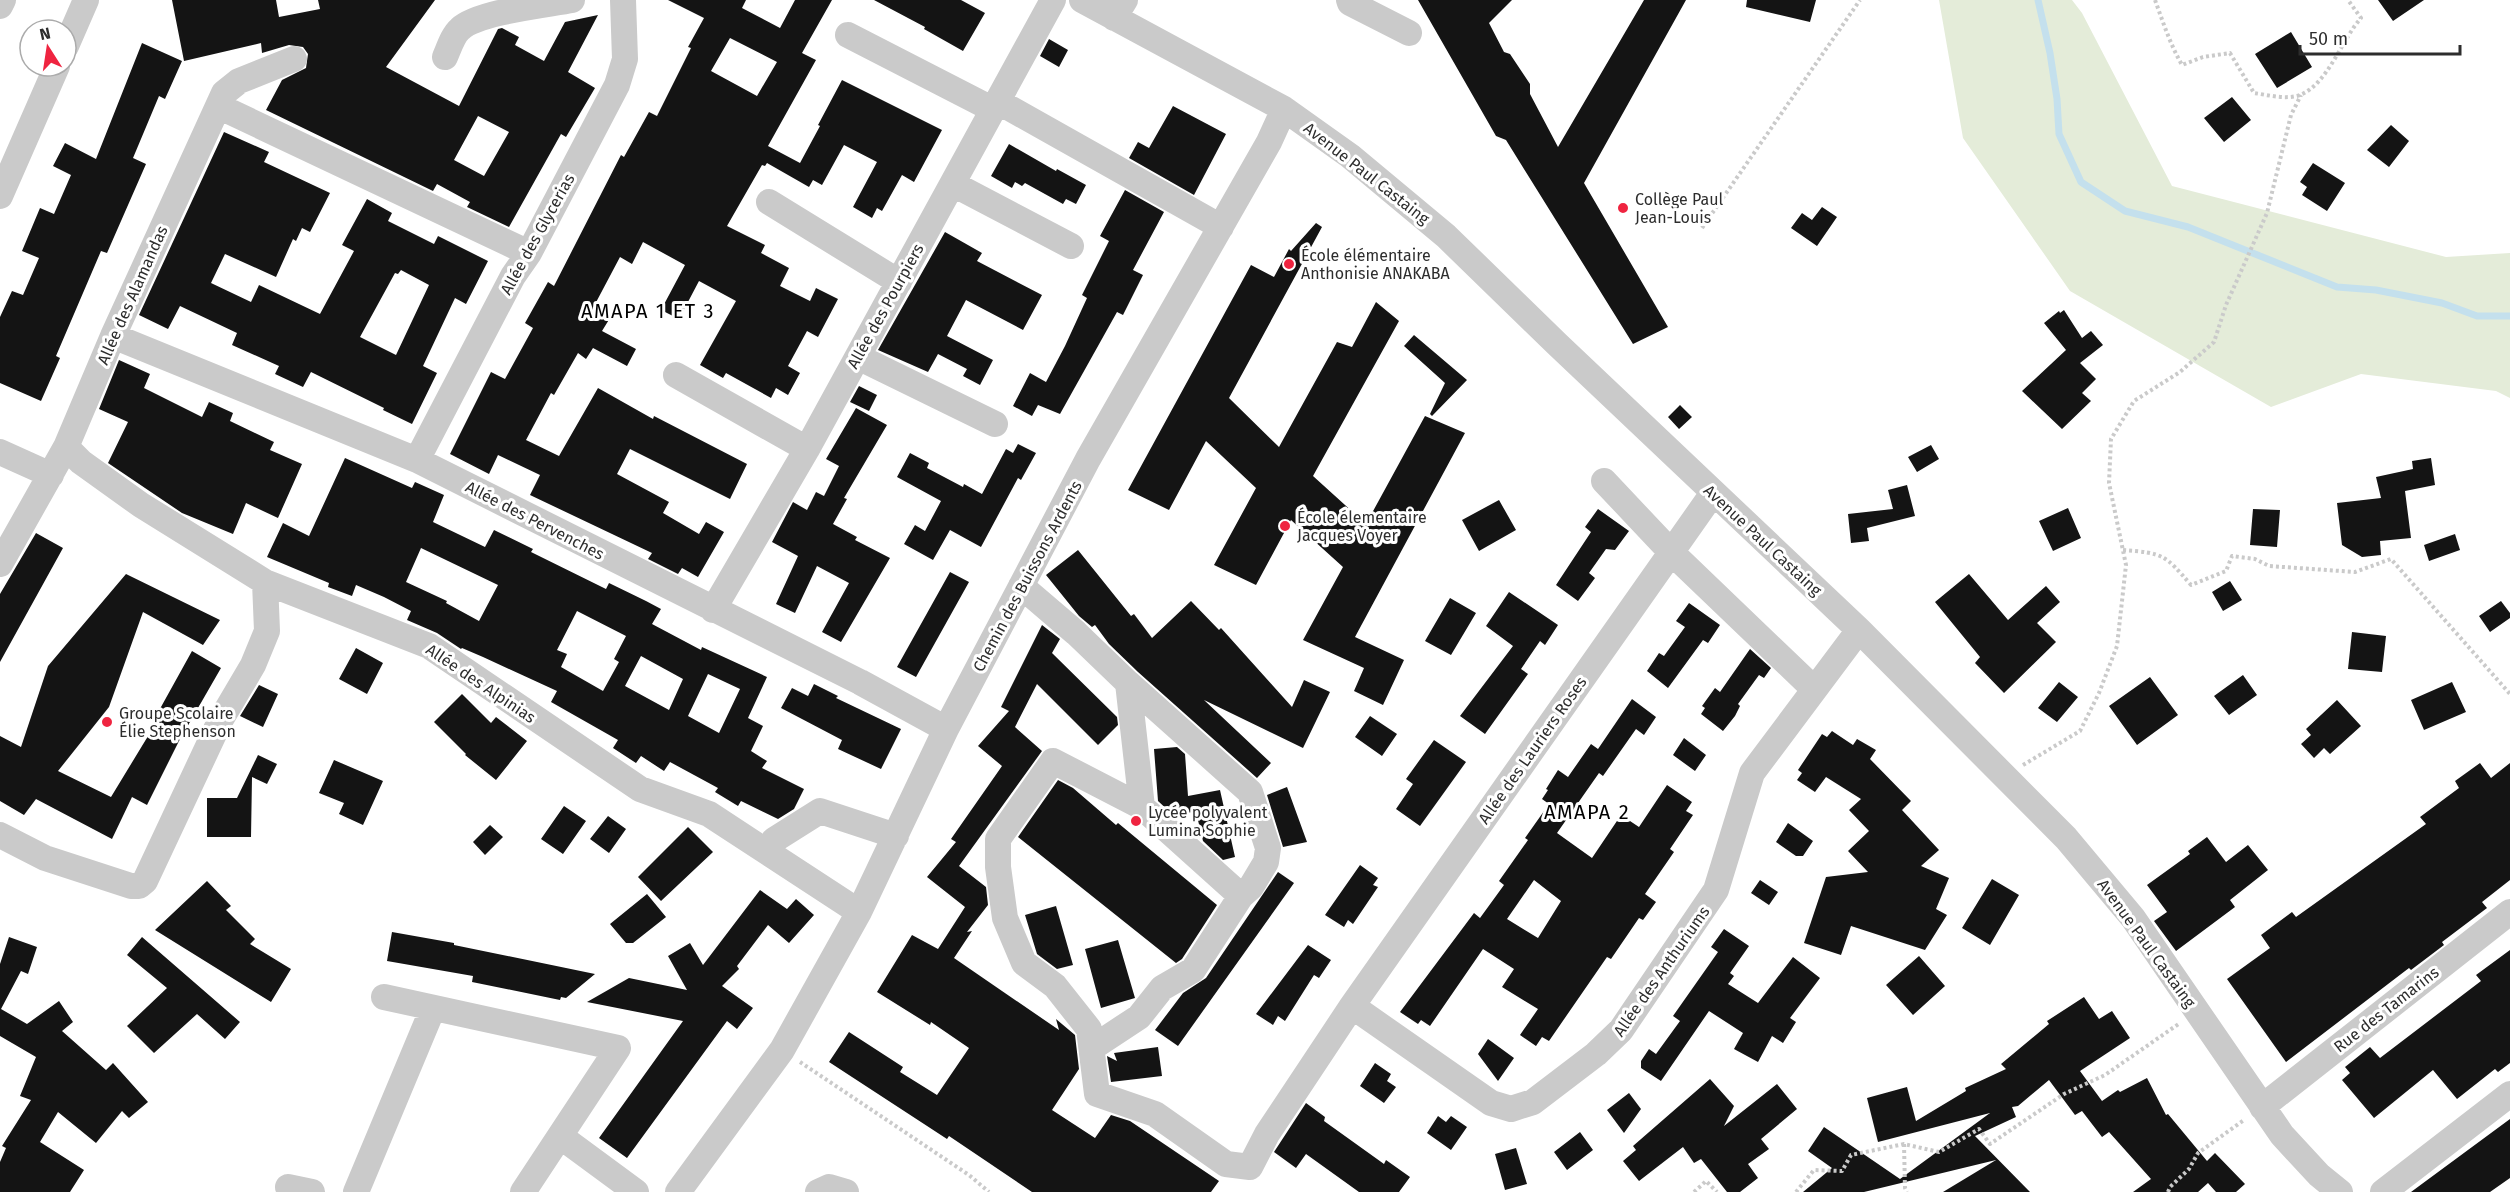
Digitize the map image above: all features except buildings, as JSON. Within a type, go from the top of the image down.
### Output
[{"type":"street","points":[[0,6],[3,0]]},
{"type":"street","points":[[78,18],[86,0]]},
{"type":"street","points":[[445,57],[458,30],[469,22],[488,16],[572,0]]},
{"type":"street","name":"Allée des Glycerias","points":[[417,460],[507,286],[530,253],[621,74],[625,59],[623,0]]},
{"type":"street","name":"Allée des Pourpiers","points":[[713,610],[807,449],[1053,0]]},
{"type":"street","name":"Avenue Paul Castaing","points":[[1082,0],[1120,9],[1284,109],[1350,156],[1446,236],[1859,630],[2066,838],[2133,918],[2262,1107],[2302,1157],[2340,1192]]},
{"type":"street","points":[[1349,0],[1350,3],[1409,33]]},
{"type":"street","points":[[848,35],[994,105],[1221,227]]},
{"type":"street","name":"Allée des Alamandas","points":[[0,564],[66,447],[113,336],[224,93],[239,81],[294,59]]},
{"type":"street","points":[[0,196],[52,78]]},
{"type":"street","points":[[218,106],[508,245],[530,253]]},
{"type":"street","name":"Chemin des Buissons Ardents","points":[[678,1192],[782,1050],[859,912],[946,729],[1088,459],[1269,142],[1284,109]]},
{"type":"street","points":[[953,184],[1071,246]]},
{"type":"street","points":[[769,202],[899,282]]},
{"type":"street","name":"Allée des Pervenches","points":[[113,336],[417,460],[860,682],[946,729]]},
{"type":"street","points":[[858,357],[995,424]]},
{"type":"street","points":[[676,375],[807,449]]},
{"type":"street","name":"Allée des Alpinias","points":[[66,447],[81,462],[141,505],[265,582],[429,646],[640,789],[709,814],[859,912]]},
{"type":"street","points":[[0,452],[51,475]]},
{"type":"street","points":[[1604,481],[1671,552],[1814,689]]},
{"type":"street","name":"Allée des Lauriers Roses","points":[[1092,1048],[1097,1094],[1155,1114],[1226,1164],[1250,1167],[1267,1134],[1352,1006],[1713,493]]},
{"type":"street","points":[[0,835],[45,858],[131,886],[139,886],[145,881],[220,721],[252,665],[267,631],[265,582]]},
{"type":"street","points":[[1021,586],[1076,633],[1128,683],[1250,792],[1268,848],[1266,862],[1251,887],[1240,896],[1193,970],[1162,988],[1139,1017],[1092,1048],[1089,1029],[1055,986],[1024,963],[1005,918],[998,867],[998,839],[1053,762],[1142,807],[1240,896]]},
{"type":"street","name":"Allée des Anthuriums","points":[[1352,1006],[1491,1103],[1511,1109],[1533,1102],[1610,1043],[1635,1012],[1716,890],[1752,773],[1859,630]]},
{"type":"street","points":[[1128,683],[1142,807]]},
{"type":"street","points":[[770,854],[774,840],[819,811],[896,836]]},
{"type":"street","name":"Rue des Tamarins","points":[[2262,1107],[2510,912]]},
{"type":"street","points":[[384,997],[618,1048],[523,1192]]},
{"type":"street","points":[[356,1192],[433,1008]]},
{"type":"street","points":[[2384,1192],[2510,1094]]},
{"type":"street","points":[[560,1136],[636,1192]]},
{"type":"street","points":[[818,1192],[829,1187],[846,1192]]},
{"type":"path","points":[[1702,228],[1860,0]]},
{"type":"path","points":[[2155,0],[2166,25],[2172,48],[2182,64],[2203,57],[2230,53],[2254,93],[2288,97],[2301,95],[2317,84],[2361,18],[2348,0]]},
{"type":"path","points":[[2005,776],[2080,731],[2099,693],[2117,646],[2126,565],[2109,483],[2111,439],[2134,401],[2180,372],[2214,342],[2226,305],[2267,213],[2291,115],[2301,95]]},
{"type":"path","points":[[2123,550],[2155,552],[2172,563],[2191,585],[2226,571],[2232,556],[2256,559],[2269,566],[2355,572],[2391,559],[2510,694]]},
{"type":"path","points":[[1796,1192],[1814,1170],[1842,1171],[1851,1155],[1904,1144],[1939,1152],[1979,1129],[1989,1144],[2064,1094],[2105,1075],[2196,1012]]},
{"type":"path","points":[[782,1050],[969,1175],[989,1192]]},
{"type":"path","points":[[2168,1192],[2170,1187],[2189,1169],[2198,1153],[2262,1107]]},
{"type":"path","points":[[1904,1144],[1907,1192]]},
{"type":"path","points":[[1694,1192],[1706,1181],[1717,1192]]},
{"type":"green space","points":[[1939,0],[2072,0],[2082,13],[2172,186],[2446,257],[2510,253],[2510,398],[2496,391],[2361,374],[2271,407],[2070,291],[1963,138]]},
{"type":"waterway","points":[[2038,0],[2050,53],[2057,99],[2059,134],[2081,182],[2125,211],[2188,227],[2337,287],[2376,290],[2442,303],[2477,316],[2510,316]]},
{"type":"place","name":"Collège Paul Jean-Louis","points":[[1623,208]]},
{"type":"place","name":"École élémentaire Anthonisie ANAKABA","points":[[1289,264]]},
{"type":"place","name":"École élementaire Jacques Voyer","points":[[1285,526]]},
{"type":"place","name":"Groupe Scolaire Élie Stephenson","points":[[107,722]]},
{"type":"place","name":"Lycée polyvalent Lumina Sophie","points":[[1136,821]]},
{"type":"district","name":"AMAPA 1 ET 3","points":[[648,311]]},
{"type":"district","name":"AMAPA 2","points":[[1587,812]]}]
